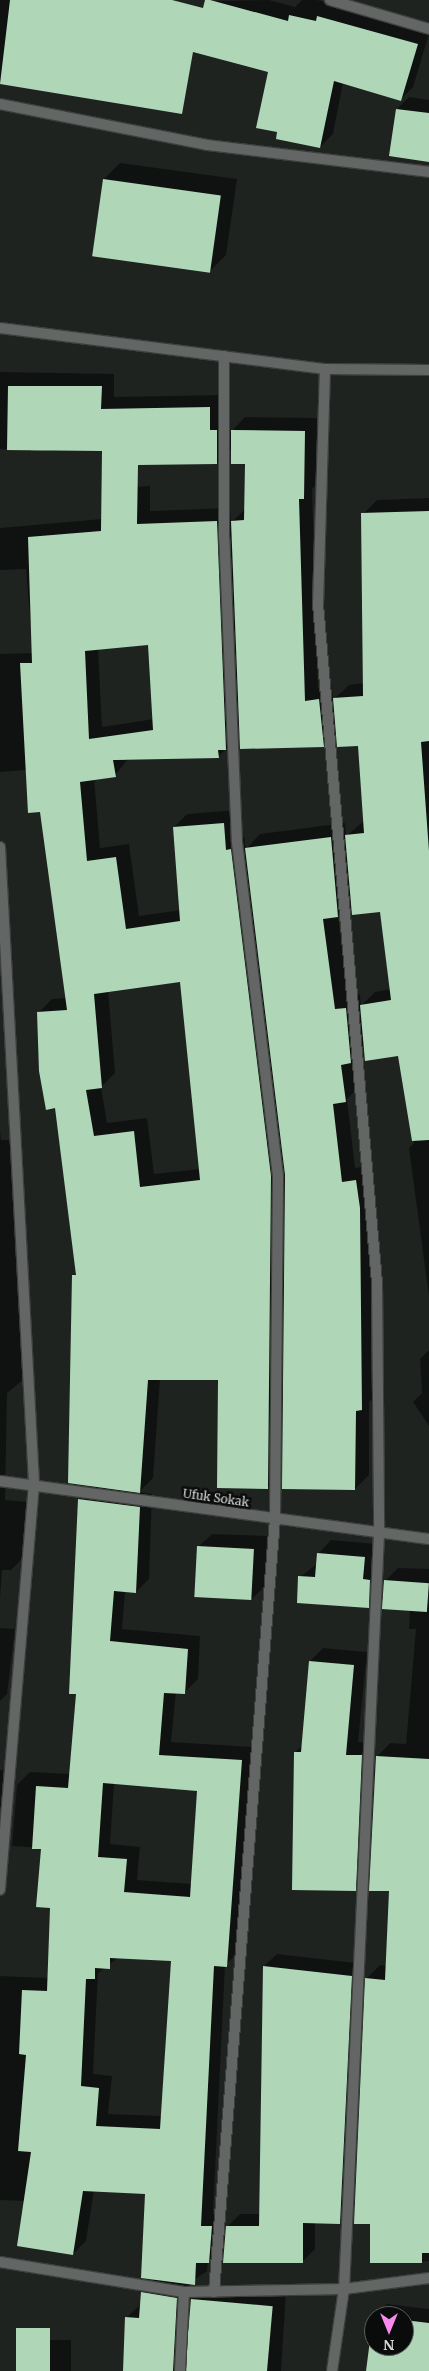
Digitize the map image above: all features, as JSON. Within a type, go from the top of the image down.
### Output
[{"type":"street","points":[[330,0],[429,29]]},
{"type":"street","points":[[0,104],[207,145],[429,172]]},
{"type":"street","points":[[0,328],[325,369],[429,370]]},
{"type":"street","points":[[214,2292],[275,1519],[278,1176],[237,842],[224,538],[224,356]]},
{"type":"street","points":[[325,369],[318,604],[378,1282],[379,1534],[344,2289],[332,2371]]},
{"type":"street","points":[[0,847],[34,1484],[0,1890]]},
{"type":"street","name":"Ufuk Sokak","points":[[0,1481],[34,1484],[379,1534],[429,1539]]},
{"type":"street","points":[[0,2262],[184,2292],[344,2289],[429,2278]]},
{"type":"street","points":[[180,2371],[184,2292]]},
{"type":"building","points":[[10,0],[172,0],[203,8],[205,0],[210,0],[288,21],[289,15],[316,21],[317,16],[418,44],[401,101],[334,81],[320,148],[276,139],[277,132],[256,128],[268,72],[193,52],[182,114],[0,84]]},
{"type":"building","points":[[396,109],[429,113],[429,162],[389,156]]},
{"type":"building","points":[[103,179],[221,196],[210,273],[92,256]]},
{"type":"building","points":[[8,386],[102,386],[101,409],[210,407],[210,430],[217,430],[217,464],[138,465],[137,524],[217,521],[226,750],[218,750],[219,758],[113,760],[116,777],[80,782],[87,861],[116,857],[126,929],[180,921],[173,827],[224,823],[226,850],[231,849],[271,1176],[268,1489],[217,1488],[218,1380],[148,1380],[140,1493],[68,1483],[72,1275],[76,1275],[55,1108],[46,1110],[39,1071],[37,1012],[67,1010],[40,812],[28,813],[20,663],[32,663],[28,537],[101,531],[102,451],[7,450]],"holes":[[[148,645],[153,730],[89,739],[85,651]],[[180,982],[200,1180],[140,1187],[134,1131],[94,1136],[86,1090],[102,1088],[94,994]]]},
{"type":"building","points":[[231,430],[305,431],[304,499],[299,499],[305,701],[319,699],[324,747],[240,749],[231,521],[244,520],[245,464],[231,464]]},
{"type":"building","points":[[429,511],[429,741],[421,742],[429,851],[429,1140],[412,1141],[398,1056],[365,1061],[360,1005],[391,1000],[380,912],[352,915],[345,835],[364,833],[358,746],[337,747],[333,698],[363,696],[361,513]]},
{"type":"building","points":[[331,837],[338,917],[323,919],[335,1009],[346,1008],[351,1063],[341,1065],[346,1102],[333,1104],[342,1182],[356,1180],[360,1208],[362,1410],[356,1411],[355,1490],[282,1489],[285,1175],[245,848]]},
{"type":"building","points":[[78,1499],[140,1507],[136,1593],[114,1591],[110,1641],[188,1649],[185,1694],[164,1693],[159,1755],[242,1760],[227,1967],[214,1966],[201,2226],[212,2226],[209,2263],[196,2263],[195,2285],[141,2278],[145,2194],[83,2191],[73,2255],[17,2246],[31,2152],[18,2151],[26,2055],[19,2054],[22,1990],[47,1991],[50,1908],[36,1907],[41,1849],[32,1849],[36,1786],[68,1788],[76,1694],[69,1694]],"holes":[[[103,1783],[197,1791],[190,1897],[124,1892],[127,1859],[98,1857]],[[110,1958],[171,1961],[160,2129],[96,2126],[99,2088],[81,2086],[86,1979],[95,1979],[95,1968],[110,1969]]]},
{"type":"building","points":[[197,1546],[254,1549],[251,1600],[194,1597]]},
{"type":"building","points":[[317,1553],[365,1557],[363,1579],[370,1580],[369,1608],[297,1603],[298,1576],[315,1577]]},
{"type":"building","points":[[384,1580],[429,1583],[427,1612],[382,1609]]},
{"type":"building","points":[[309,1661],[354,1665],[346,1755],[362,1755],[356,1891],[292,1890],[294,1752],[301,1752]]},
{"type":"building","points":[[376,1756],[429,1759],[429,2253],[422,2253],[422,2263],[370,2263],[370,2224],[354,2224],[365,1978],[385,1980],[389,1891],[369,1891]]},
{"type":"building","points":[[263,1966],[352,1976],[340,2224],[303,2223],[303,2263],[223,2263],[226,2226],[259,2226]]},
{"type":"building","points":[[141,2292],[177,2298],[173,2371],[123,2371],[125,2317],[139,2318]]},
{"type":"building","points":[[191,2299],[273,2306],[267,2371],[185,2371]]},
{"type":"building","points":[[414,2321],[429,2323],[429,2371],[366,2371],[368,2356],[414,2356]]},
{"type":"building","points":[[16,2328],[50,2328],[50,2371],[16,2371]]}]
